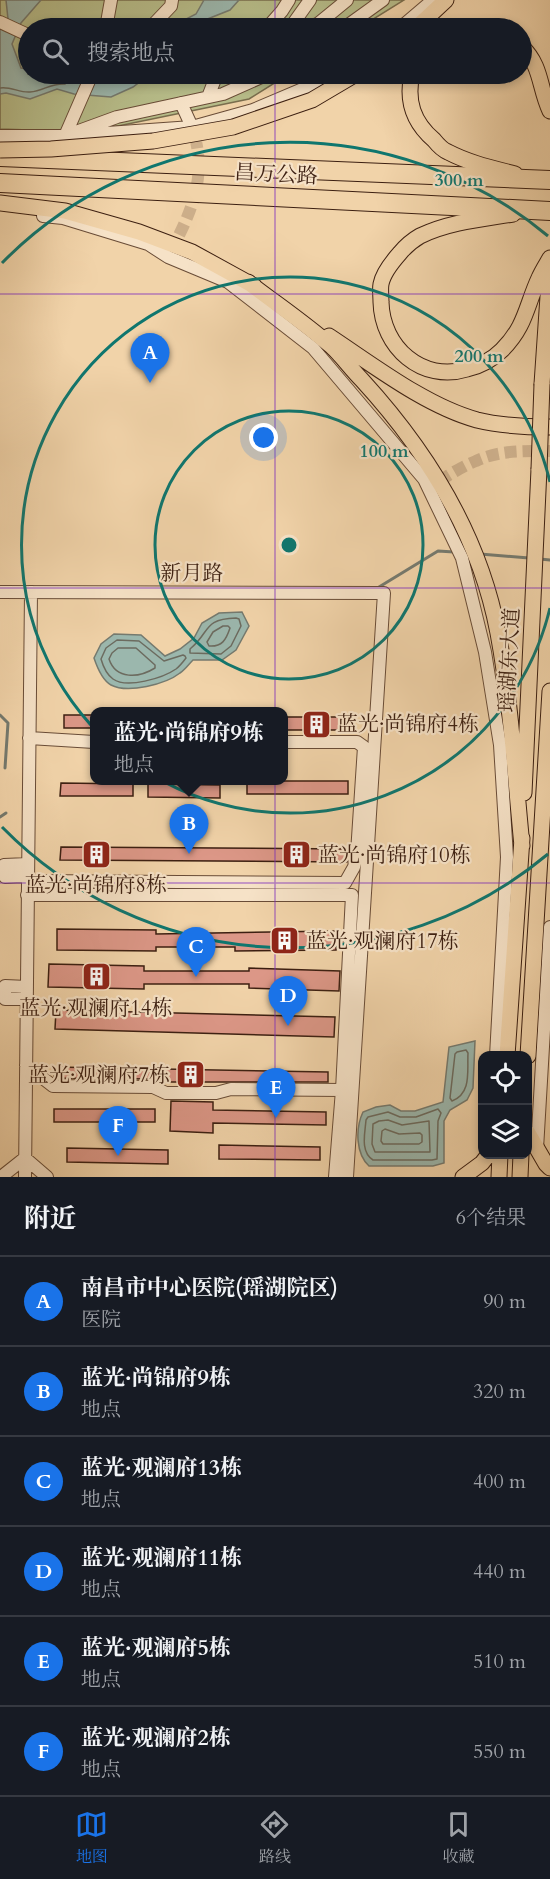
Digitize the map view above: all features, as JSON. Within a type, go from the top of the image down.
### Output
[{"type":"highway","name":"昌万公路","points":[[0,157],[543,179]]},
{"type":"highway","name":"昌万公路","points":[[0,183],[545,211]]},
{"type":"main road","points":[[427,18],[446,0]]},
{"type":"main road","points":[[532,59],[540,74],[550,111]]},
{"type":"main road","points":[[0,150],[51,149],[153,141],[233,127],[312,100],[339,84]]},
{"type":"main road","points":[[410,84],[413,114],[424,131],[446,151],[473,163],[543,179]]},
{"type":"main road","points":[[0,203],[65,212],[139,232],[192,252],[248,282],[432,402],[476,419],[515,427],[550,427]]},
{"type":"main road","points":[[545,211],[478,219],[445,226],[418,237],[391,264],[381,284],[381,313],[384,328],[406,358],[427,369],[454,373],[482,365],[502,351],[523,323],[538,278],[550,258]]},
{"type":"main road","name":"瑶湖东大道","points":[[507,1051],[522,846],[542,384],[550,267]]},
{"type":"main road","points":[[248,282],[331,346],[384,404],[429,463],[432,480],[457,511],[485,582],[498,631],[506,684],[522,846]]},
{"type":"main road","name":"瑶湖东大道","points":[[528,1051],[550,691]]},
{"type":"main road","points":[[540,855],[550,787]]},
{"type":"main road","points":[[532,1140],[550,1168]]},
{"type":"main road","points":[[463,1177],[486,1159]]},
{"type":"main road","points":[[499,1177],[500,1159]]},
{"type":"main road","points":[[520,1177],[521,1159]]},
{"type":"street","points":[[108,18],[111,0]]},
{"type":"street","points":[[160,18],[171,6],[172,0]]},
{"type":"street","points":[[276,18],[289,0]]},
{"type":"street","points":[[297,18],[310,0]]},
{"type":"street","points":[[325,18],[347,0]]},
{"type":"street","points":[[412,18],[433,0]]},
{"type":"street","points":[[358,18],[378,1]]},
{"type":"street","points":[[0,22],[18,30]]},
{"type":"street","points":[[65,136],[88,84]]},
{"type":"street","points":[[208,98],[214,84]]},
{"type":"street","points":[[65,136],[117,117],[208,98],[246,84]]},
{"type":"street","points":[[0,136],[65,136],[192,127],[252,110],[314,84]]},
{"type":"street","points":[[181,103],[192,127]]},
{"type":"street","points":[[0,210],[63,218],[148,244],[168,257],[228,282],[313,348],[432,480],[462,558],[485,652],[500,745],[507,856],[496,1051]]},
{"type":"street","name":"新月路","points":[[0,592],[384,593],[347,1177]]},
{"type":"street","points":[[25,1177],[31,592]]},
{"type":"street","points":[[29,738],[90,742]]},
{"type":"street","points":[[28,874],[345,883],[354,867],[357,853],[364,747],[357,742],[288,742]]},
{"type":"street","points":[[27,895],[352,895],[335,1177]]},
{"type":"street","points":[[537,1149],[544,1111],[550,927]]},
{"type":"street","points":[[26,1065],[53,1086],[153,1087],[166,1093],[216,1093],[231,1089],[342,1090]]},
{"type":"street","points":[[1,1177],[25,1158]]},
{"type":"street","points":[[25,1158],[47,1177]]},
{"type":"green space","points":[[0,0],[404,0],[375,18],[18,18],[18,84],[273,84],[249,99],[89,132],[0,129]]},
{"type":"water","points":[[6,0],[41,0],[25,18],[18,18],[18,30],[12,44],[18,60],[18,84],[137,84],[111,97],[74,94],[57,89],[30,99],[6,93],[0,94],[0,28],[8,19]]},
{"type":"water","points":[[204,0],[239,0],[230,10],[210,18],[188,18],[196,14]]},
{"type":"water","points":[[242,612],[249,626],[236,650],[222,660],[193,660],[180,673],[166,681],[137,688],[118,688],[102,677],[94,658],[101,644],[114,634],[141,635],[165,656],[180,649],[194,638],[202,623],[219,613]]},
{"type":"water","points":[[475,1041],[473,1088],[467,1100],[450,1110],[444,1121],[444,1163],[433,1166],[369,1166],[361,1155],[358,1141],[363,1112],[390,1105],[401,1111],[415,1111],[443,1102],[449,1047]]},
{"type":"building","points":[[64,715],[90,715],[90,728],[64,728]]},
{"type":"building","name":"蓝光·尚锦府4栋","points":[[288,717],[344,717],[344,730],[288,730]]},
{"type":"building","points":[[288,781],[348,781],[348,794],[247,794],[247,785],[288,785]]},
{"type":"building","points":[[61,783],[133,785],[133,796],[60,796]]},
{"type":"building","points":[[148,785],[220,785],[220,798],[148,797]]},
{"type":"building","points":[[61,847],[348,849],[348,858],[347,862],[60,860]]},
{"type":"building","points":[[57,929],[156,930],[156,934],[336,931],[336,950],[235,951],[235,947],[156,947],[156,951],[57,950]]},
{"type":"building","points":[[49,964],[144,966],[144,971],[249,971],[249,968],[340,971],[339,991],[249,988],[249,984],[144,984],[144,989],[48,987]]},
{"type":"building","points":[[56,1010],[335,1017],[334,1037],[55,1029]]},
{"type":"building","points":[[54,1067],[328,1072],[328,1082],[162,1082],[162,1080],[153,1079],[56,1078]]},
{"type":"building","points":[[171,1101],[213,1102],[213,1110],[326,1112],[326,1125],[213,1123],[213,1133],[170,1131]]},
{"type":"building","points":[[54,1109],[155,1109],[155,1122],[54,1122]]},
{"type":"building","points":[[219,1145],[320,1147],[320,1160],[219,1159]]},
{"type":"building","points":[[67,1148],[168,1150],[168,1164],[67,1162]]},
{"type":"waterway","points":[[379,587],[438,551],[454,552]]},
{"type":"waterway","points":[[480,554],[529,558]]},
{"type":"waterway","points":[[540,559],[550,560]]},
{"type":"waterway","points":[[0,715],[8,723],[5,768]]},
{"type":"waterway","points":[[0,817],[6,813]]},
{"type":"tunnel","points":[[171,251],[186,221],[196,191],[199,160],[192,127]]},
{"type":"tunnel","points":[[439,481],[485,457],[512,452],[550,451]]},
{"type":"place","name":"南昌市中心医院(瑶湖院区)","points":[[150,383]]},
{"type":"place","name":"蓝光·尚锦府4栋","points":[[316,724]]},
{"type":"place","name":"蓝光·尚锦府8栋","points":[[96,854]]},
{"type":"place","name":"蓝光·尚锦府9栋","points":[[189,854]]},
{"type":"place","name":"蓝光·尚锦府10栋","points":[[297,855]]},
{"type":"place","name":"蓝光·观澜府17栋","points":[[285,941]]},
{"type":"place","name":"蓝光·观澜府14栋","points":[[96,977]]},
{"type":"place","name":"蓝光·观澜府13栋","points":[[196,977]]},
{"type":"place","name":"蓝光·观澜府11栋","points":[[288,1026]]},
{"type":"place","name":"蓝光·观澜府7栋","points":[[191,1075]]},
{"type":"place","name":"蓝光·观澜府5栋","points":[[276,1118]]},
{"type":"place","name":"蓝光·观澜府2栋","points":[[118,1156]]}]
